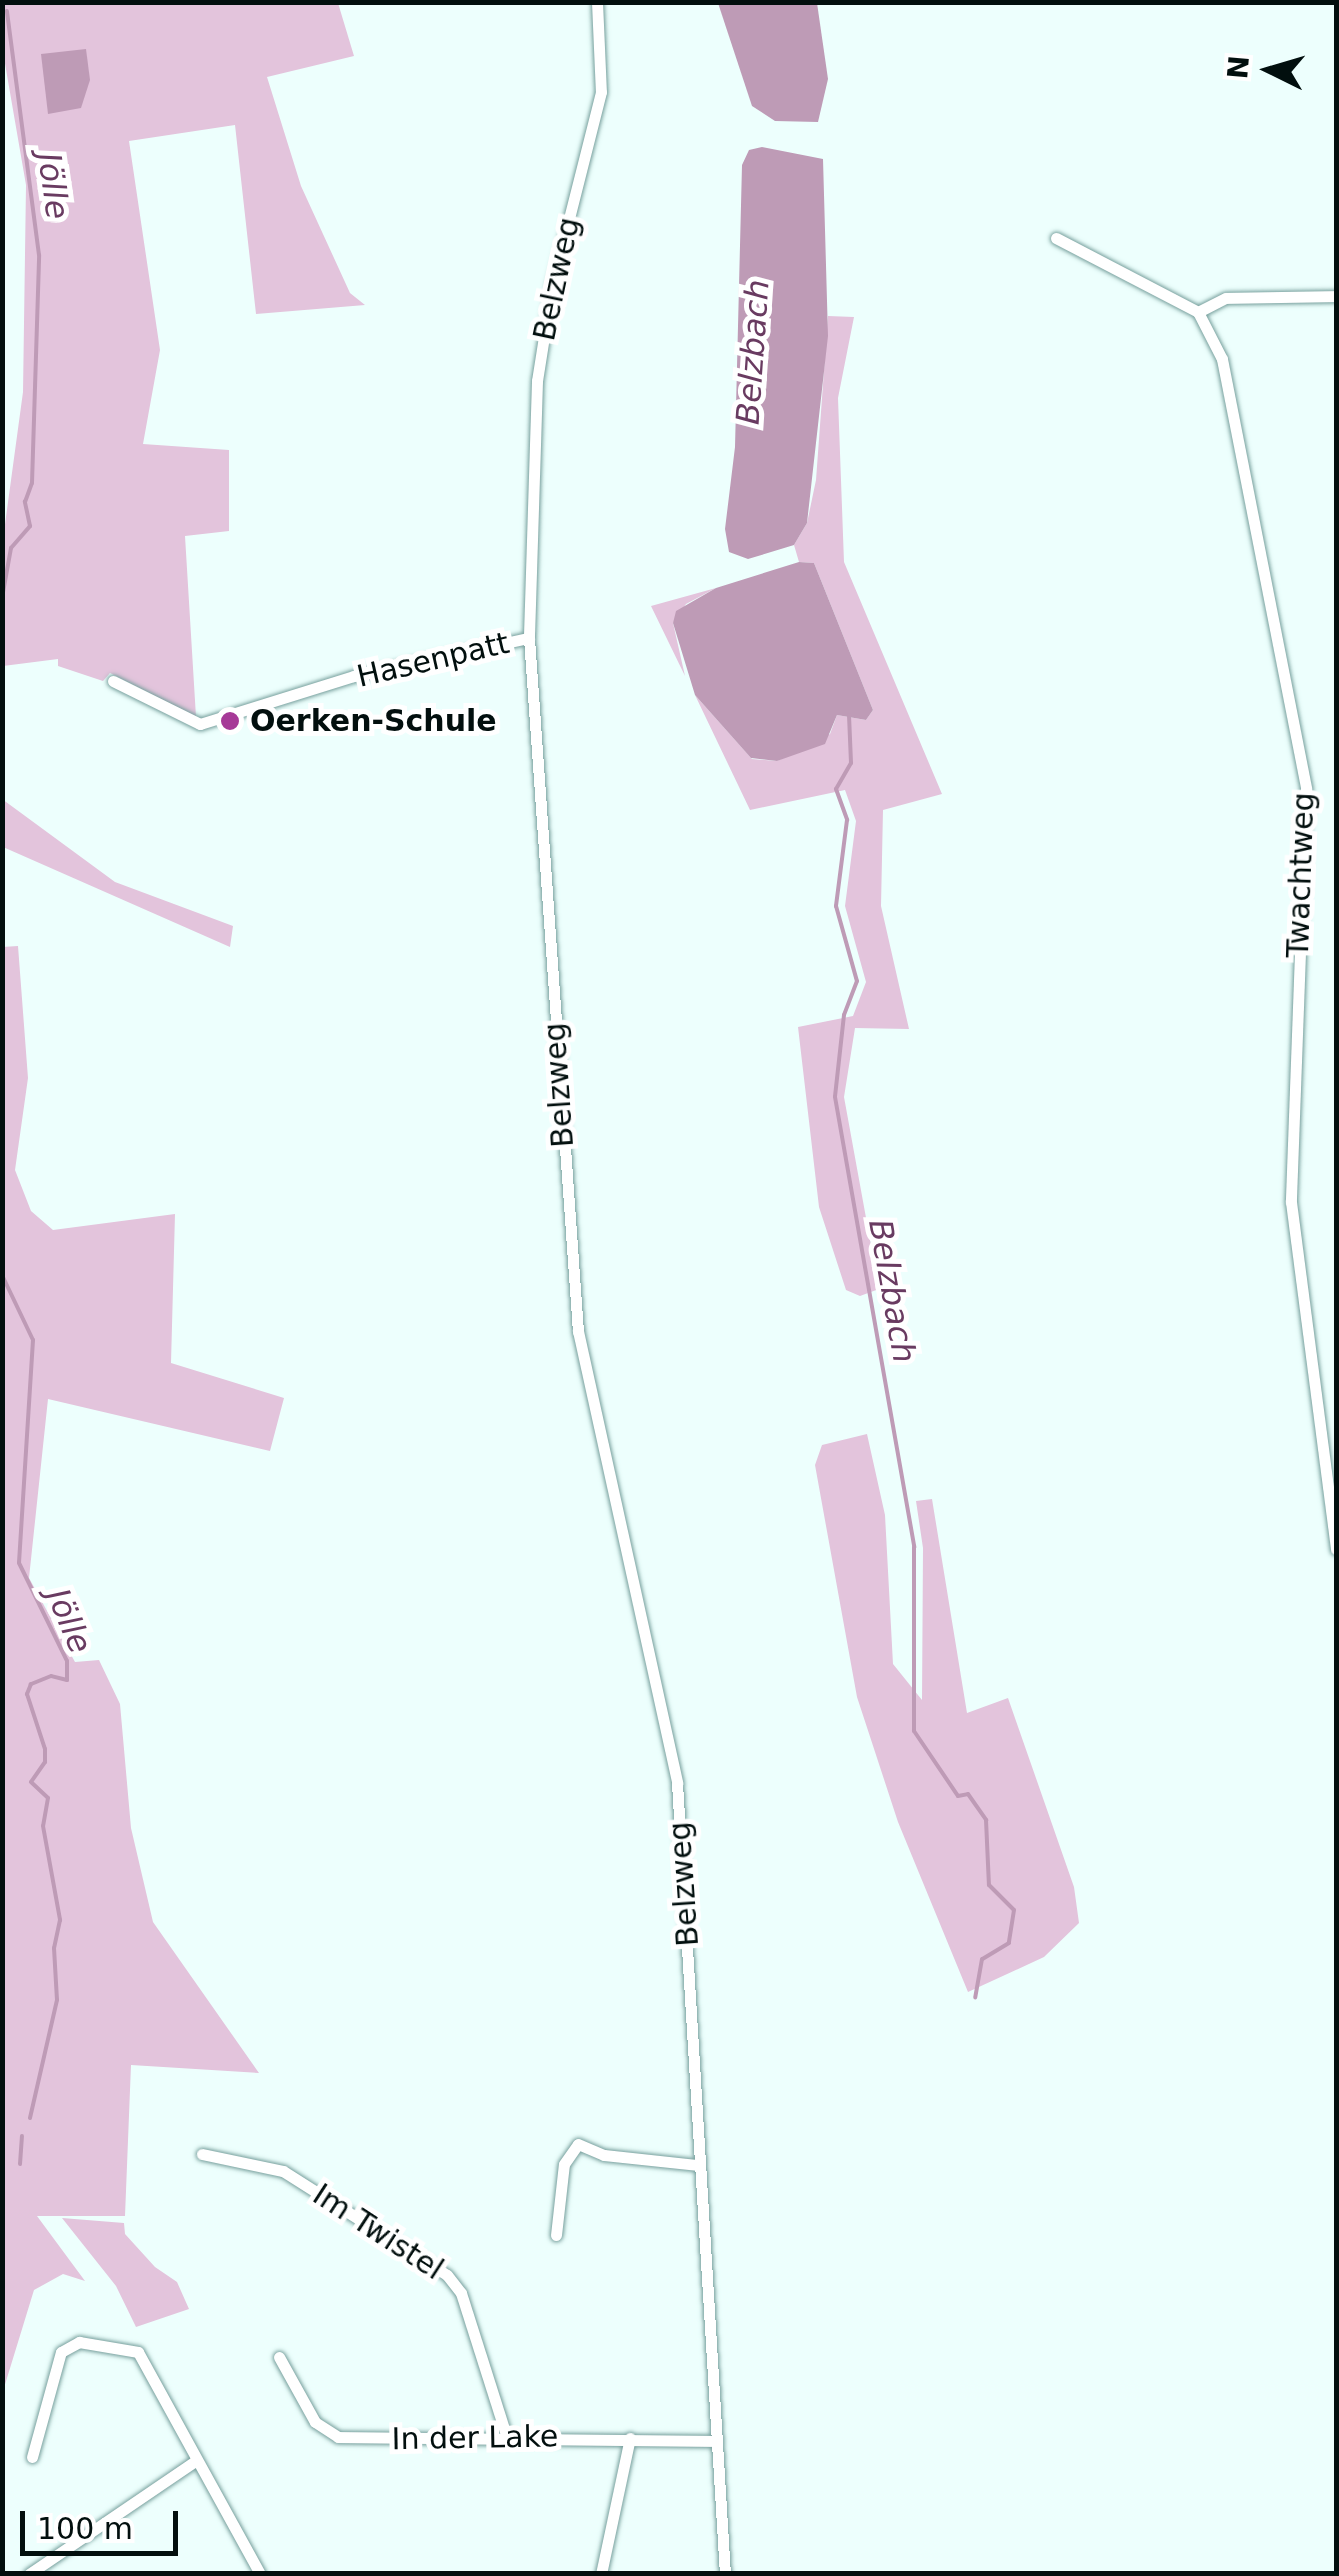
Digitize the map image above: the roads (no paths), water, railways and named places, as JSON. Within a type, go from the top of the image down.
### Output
[{"type":"street","name":"Belzweg","points":[[596,2],[601,92],[552,286],[537,381],[529,638],[574,1298],[677,1783],[725,2574]]},
{"type":"street","points":[[1056,238],[1198,312],[1226,298],[1336,296]]},
{"type":"street","name":"Twachtweg","points":[[1198,312],[1222,358],[1306,788],[1291,1202],[1336,1550]]},
{"type":"street","name":"Hasenpatt","points":[[113,681],[200,724],[354,676],[529,638]]},
{"type":"street","points":[[556,2235],[564,2164],[578,2144],[604,2155],[698,2165]]},
{"type":"street","name":"Im Twistel","points":[[202,2154],[282,2171],[447,2274],[460,2293],[507,2438]]},
{"type":"street","points":[[32,2457],[56,2357],[79,2342],[138,2352],[260,2574]]},
{"type":"street","name":"In der Lake","points":[[279,2357],[315,2422],[329,2434],[431,2442],[507,2438],[714,2442]]},
{"type":"street","points":[[37,2434],[51,2437]]},
{"type":"street","points":[[601,2574],[630,2438]]},
{"type":"street","points":[[28,2574],[196,2461]]},
{"type":"water","points":[[718,3],[817,3],[828,79],[818,122],[775,121],[752,106]]},
{"type":"water","points":[[86,49],[90,80],[81,108],[48,114],[41,54]]},
{"type":"water","points":[[762,147],[823,159],[828,336],[807,523],[794,545],[748,559],[729,552],[725,529],[735,447],[742,165],[749,150]]},
{"type":"water","points":[[799,562],[814,563],[873,710],[866,720],[837,715],[825,744],[777,761],[751,758],[695,695],[673,623],[676,611],[716,588]]},
{"type":"waterway","name":"Jölle","points":[[2,598],[11,548],[30,526],[25,502],[32,483],[39,255],[7,11]]},
{"type":"waterway","name":"Belzbach","points":[[849,715],[851,763],[836,789],[847,820],[836,906],[857,981],[844,1015],[835,1097],[914,1547],[914,1731],[958,1796],[968,1794],[986,1820],[989,1885],[1014,1910],[1009,1943],[982,1959],[975,1997]]},
{"type":"waterway","name":"Jölle","points":[[2,1275],[33,1340],[19,1563],[67,1661],[67,1680],[51,1676],[31,1684],[27,1694],[45,1749],[45,1762],[31,1782],[48,1798],[43,1826],[60,1920],[54,1948],[57,2000],[30,2118]]},
{"type":"waterway","name":"Jölle","points":[[20,2164],[22,2136]]},
{"type":"place","name":"Oerken-Schule","points":[[230,721]]}]
